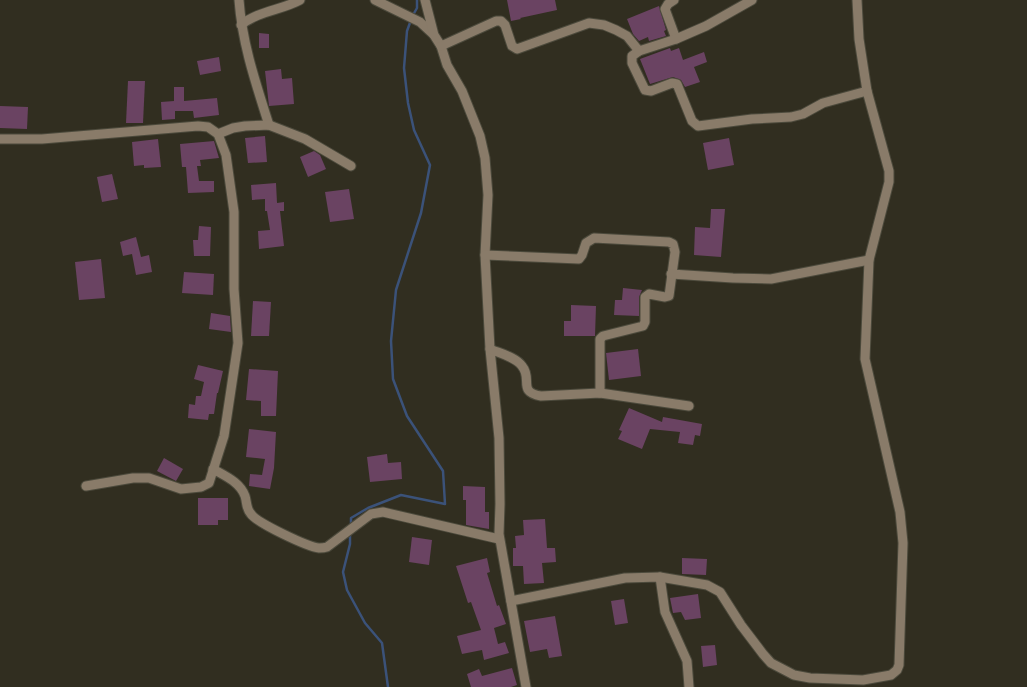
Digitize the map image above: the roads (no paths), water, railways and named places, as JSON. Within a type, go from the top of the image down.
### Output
[{"type":"street","points":[[239,0],[241,25],[255,81],[269,125]]},
{"type":"street","points":[[241,25],[256,16],[292,5],[300,0]]},
{"type":"street","points":[[375,0],[420,22],[434,34]]},
{"type":"street","points":[[425,0],[434,34],[441,46],[447,65],[462,91],[480,136],[485,158],[488,195],[485,255],[490,349],[498,438],[499,539],[526,687]]},
{"type":"street","points":[[674,0],[665,9],[676,39]]},
{"type":"street","points":[[752,0],[706,26],[676,39],[639,51],[632,56],[632,62],[645,90],[651,91],[672,83],[677,84],[692,121],[698,126],[752,119],[791,117],[803,114],[823,103],[867,91]]},
{"type":"street","points":[[511,601],[625,578],[660,577],[707,585],[720,592],[770,663],[794,675],[810,678],[863,680],[891,675],[897,670],[899,665],[903,543],[898,503],[865,359],[869,260],[889,176],[867,91],[859,39],[857,0]]},
{"type":"street","points":[[441,46],[496,21],[501,21],[505,25],[512,46],[517,49],[589,23],[604,25],[627,36],[639,51]]},
{"type":"street","points":[[218,134],[245,126],[269,125],[305,139],[351,166]]},
{"type":"street","points":[[0,138],[42,138],[198,126],[208,127],[218,134],[226,155],[234,212],[234,289],[238,343],[224,436],[209,483],[201,487],[181,489],[149,478],[133,478],[86,486]]},
{"type":"street","points":[[485,255],[577,259],[582,255],[586,243],[594,238],[670,242],[675,247],[669,296],[649,294],[645,297],[645,322],[643,326],[604,336],[600,339],[600,393]]},
{"type":"street","points":[[672,274],[771,279],[869,260]]},
{"type":"street","points":[[490,349],[519,362],[526,372],[527,389],[531,394],[541,396],[600,393],[689,406]]},
{"type":"street","points":[[213,469],[236,482],[245,495],[250,514],[257,520],[296,540],[321,548],[327,547],[371,514],[383,512],[499,539]]},
{"type":"street","points":[[660,577],[665,612],[687,662],[690,687]]},
{"type":"waterway","points":[[413,15],[417,8],[417,0]]},
{"type":"waterway","points":[[351,525],[351,518],[368,508],[401,495],[445,504],[443,471],[407,416],[393,379],[391,341],[396,290],[421,213],[430,165],[414,130],[408,103],[404,68],[407,31],[411,20]]},
{"type":"waterway","points":[[350,533],[350,544],[343,572],[347,590],[365,623],[382,643],[388,687]]}]
